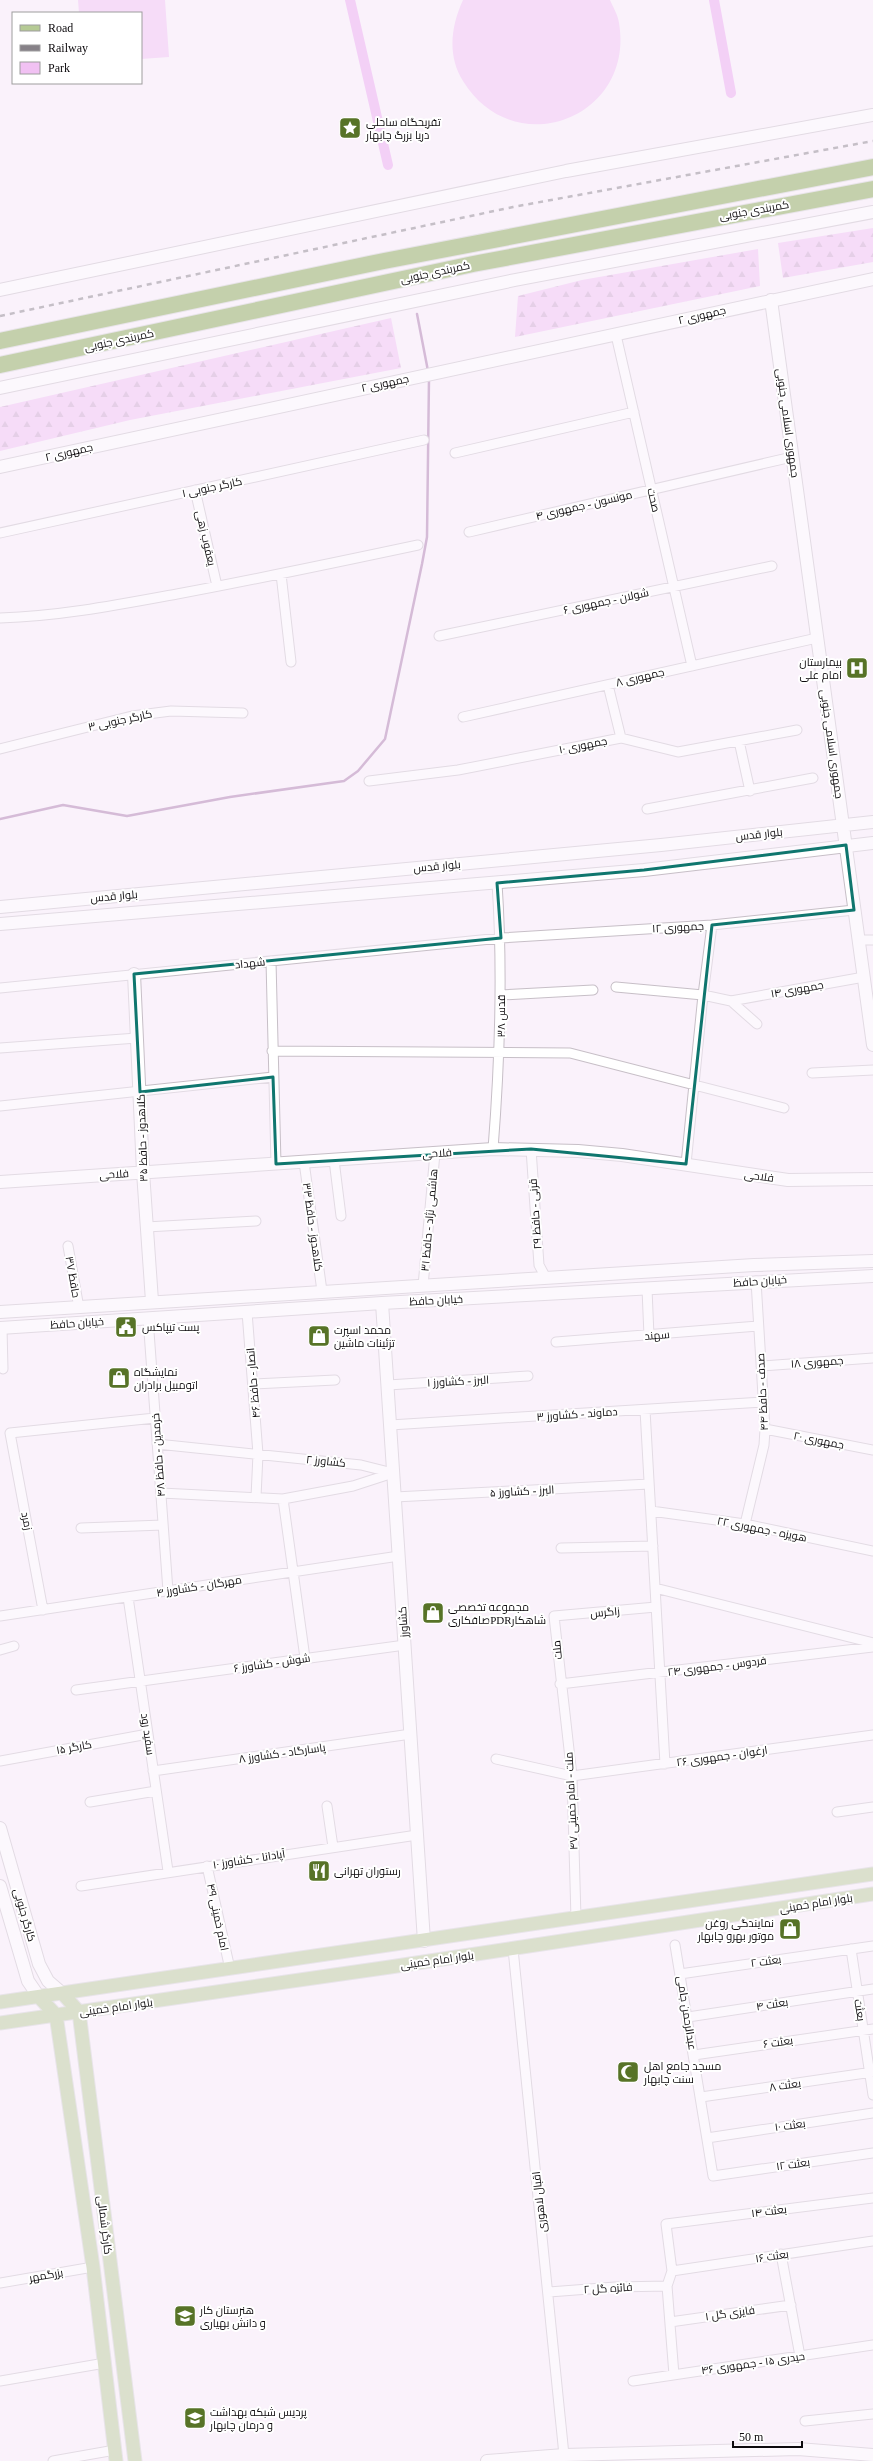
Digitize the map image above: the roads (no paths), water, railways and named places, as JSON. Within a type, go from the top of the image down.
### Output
[{"type":"highway","name":"کمربندی جنوبی","points":[[0,341],[384,261],[873,167]]},
{"type":"highway","name":"کمربندی جنوبی","points":[[0,365],[473,264],[873,189]]},
{"type":"main road","points":[[0,290],[566,171],[873,115]]},
{"type":"main road","points":[[0,388],[391,305],[709,242],[873,212]]},
{"type":"main road","name":"جمهوری ۲","points":[[0,467],[144,434],[616,335],[873,279]]},
{"type":"main road","name":"جمهوری اسلامی جنوبی","points":[[771,300],[858,940],[873,1040]]},
{"type":"main road","name":"بلوار قدس","points":[[0,907],[661,845],[843,824],[873,822]]},
{"type":"main road","name":"بلوار قدس","points":[[0,924],[644,870],[873,843]]},
{"type":"main road","points":[[373,872],[374,893]]},
{"type":"main road","name":"کلاهدوز - حافظ ۳۵","points":[[134,974],[146,1227],[152,1301]]},
{"type":"main road","name":"فلاحی","points":[[0,1182],[493,1149],[578,1151],[686,1164],[788,1180],[873,1179]]},
{"type":"main road","name":"خیابان حافظ","points":[[0,1312],[79,1308],[152,1301],[423,1286],[754,1265],[873,1261]]},
{"type":"main road","name":"خیابان حافظ","points":[[1,1328],[382,1303],[495,1298],[756,1281],[873,1276]]},
{"type":"main road","points":[[494,1281],[495,1298]]},
{"type":"main road","points":[[282,1293],[283,1310]]},
{"type":"main road","name":"کشاورز","points":[[382,1303],[424,1940]]},
{"type":"main road","name":"کارگر جنوبی","points":[[0,1828],[39,1964],[48,1981],[63,1994]]},
{"type":"main road","name":"بلوار امام خمینی","points":[[0,2002],[63,1994],[873,1874]]},
{"type":"main road","name":"کارگر جنوبی","points":[[0,1886],[4,1911],[28,1981],[39,1997]]},
{"type":"main road","name":"بلوار امام خمینی","points":[[0,2023],[513,1949],[873,1894]]},
{"type":"main road","points":[[63,1994],[78,2012]]},
{"type":"main road","points":[[39,1997],[56,2015]]},
{"type":"main road","name":"کارگر شمالی","points":[[78,2012],[135,2461]]},
{"type":"main road","name":"کارگر شمالی","points":[[56,2015],[67,2099],[93,2267],[116,2456]]},
{"type":"main road","points":[[67,2099],[69,2094],[78,2088],[87,2093],[89,2098]]},
{"type":"main road","points":[[134,2447],[140,2461]]},
{"type":"main road","points":[[487,2461],[564,2455],[798,2449],[873,2455]]},
{"type":"street","name":"صحت","points":[[616,335],[692,666]]},
{"type":"street","points":[[456,454],[634,412]]},
{"type":"street","name":"کارگر جنوبی ۱","points":[[0,533],[424,440]]},
{"type":"street","name":"مونسون - جمهوری ۴","points":[[469,532],[792,457]]},
{"type":"street","name":"یعقوب زهی","points":[[195,490],[216,586]]},
{"type":"street","points":[[0,618],[47,616],[281,574],[418,545]]},
{"type":"street","name":"شولان - جمهوری ۶","points":[[439,636],[772,566]]},
{"type":"street","points":[[281,574],[292,662]]},
{"type":"street","name":"جمهوری ۸","points":[[463,717],[817,638]]},
{"type":"street","points":[[608,685],[621,738]]},
{"type":"street","name":"کارگر جنوبی ۳","points":[[0,749],[132,716],[172,711],[243,713]]},
{"type":"street","name":"جمهوری ۱۰","points":[[369,781],[458,770],[621,738],[678,752],[797,730]]},
{"type":"street","points":[[739,741],[750,791]]},
{"type":"street","points":[[647,809],[750,791],[813,778]]},
{"type":"street","name":"قدس ۳۸","points":[[493,1149],[501,1053],[501,938],[497,883]]},
{"type":"street","name":"جمهوری ۱۲","points":[[501,938],[712,926],[854,910]]},
{"type":"street","points":[[686,1164],[703,995],[712,926]]},
{"type":"street","name":"شهداد","points":[[0,988],[501,938]]},
{"type":"street","points":[[858,940],[873,940]]},
{"type":"street","points":[[271,961],[272,1051],[276,1164]]},
{"type":"street","name":"جمهوری ۱۴","points":[[731,1001],[864,977]]},
{"type":"street","points":[[616,987],[703,995],[731,1001],[757,1024]]},
{"type":"street","points":[[501,996],[594,990]]},
{"type":"street","points":[[0,1048],[138,1038]]},
{"type":"street","points":[[272,1051],[570,1053],[784,1108]]},
{"type":"street","points":[[812,1073],[873,1070]]},
{"type":"street","points":[[0,1106],[273,1077]]},
{"type":"street","name":"قرنی - حافظ ۲۹","points":[[531,1149],[539,1265],[546,1278]]},
{"type":"street","name":"هاشمی نژاد - حافظ ۳۱","points":[[423,1286],[435,1153]]},
{"type":"street","points":[[334,1160],[341,1216]]},
{"type":"street","name":"کلاهدوز - حافظ ۳۳","points":[[304,1162],[322,1291]]},
{"type":"street","points":[[146,1227],[256,1221]]},
{"type":"street","name":"حافظ ۳۷","points":[[68,1246],[79,1308]]},
{"type":"street","name":"صدف - حافظ ۴۴","points":[[745,1524],[764,1445],[765,1429],[756,1281]]},
{"type":"street","points":[[647,1289],[649,1336]]},
{"type":"street","name":"انصار - حافظ ۴۶","points":[[246,1312],[258,1454],[256,1497]]},
{"type":"street","name":"خرمدین - حافظ ۴۸","points":[[148,1318],[168,1591]]},
{"type":"street","name":"سهند","points":[[556,1342],[649,1336],[758,1326]]},
{"type":"street","points":[[1,1328],[3,1369]]},
{"type":"street","name":"جمهوری ۱۸","points":[[761,1366],[873,1358]]},
{"type":"street","name":"البرز - کشاورز ۱","points":[[388,1385],[528,1376]]},
{"type":"street","points":[[253,1384],[335,1380]]},
{"type":"street","name":"دماوند - کشاورز ۳","points":[[390,1425],[763,1402]]},
{"type":"street","points":[[645,1410],[665,1764]]},
{"type":"street","name":"زمرد","points":[[44,1610],[10,1433],[155,1418]]},
{"type":"street","name":"جمهوری ۲۰","points":[[765,1429],[873,1450]]},
{"type":"street","name":"کشاورز ۲","points":[[157,1444],[361,1465],[393,1473]]},
{"type":"street","points":[[161,1493],[283,1499],[353,1486],[393,1473]]},
{"type":"street","name":"البرز - کشاورز ۵","points":[[395,1497],[649,1484]]},
{"type":"street","points":[[283,1499],[305,1658]]},
{"type":"street","name":"هویزه - جمهوری ۲۲","points":[[651,1511],[745,1524],[873,1551]]},
{"type":"street","points":[[82,1528],[163,1525]]},
{"type":"street","points":[[561,1548],[653,1546]]},
{"type":"street","name":"مهرگان - کشاورز ۴","points":[[0,1616],[399,1556]]},
{"type":"street","points":[[655,1588],[873,1643]]},
{"type":"street","name":"سفید رود","points":[[128,1597],[168,1872]]},
{"type":"street","name":"زاگرس","points":[[554,1616],[656,1607]]},
{"type":"street","name":"ملت","points":[[554,1616],[560,1684]]},
{"type":"street","points":[[0,1650],[14,1646]]},
{"type":"street","name":"شوش - کشاورز ۶","points":[[76,1690],[140,1680],[405,1646]]},
{"type":"street","name":"فردوس - جمهوری ۲۴","points":[[560,1684],[873,1647]]},
{"type":"street","name":"ملت - امام خمینی ۴۷","points":[[560,1684],[572,1776],[576,1918]]},
{"type":"street","name":"کارگر ۱۵","points":[[0,1761],[148,1734]]},
{"type":"street","name":"پاسارگاد - کشاورز ۸","points":[[154,1771],[411,1734]]},
{"type":"street","name":"ارغوان - جمهوری ۲۶","points":[[496,1759],[572,1776],[873,1735]]},
{"type":"street","points":[[90,1802],[156,1791]]},
{"type":"street","points":[[327,1806],[333,1847]]},
{"type":"street","points":[[837,1812],[873,1807]]},
{"type":"street","name":"آپادانا - کشاورز ۱۰","points":[[81,1886],[417,1835]]},
{"type":"street","name":"امام خمینی ۴۹","points":[[207,1866],[230,1969]]},
{"type":"street","name":"عبدالرحمن جامی","points":[[675,1945],[713,2176]]},
{"type":"street","name":"بعثت ۲","points":[[680,1974],[873,1946]]},
{"type":"street","name":"اقبال لاهوری","points":[[513,1949],[549,2292],[564,2455]]},
{"type":"street","name":"بعثت","points":[[851,1949],[871,2072],[873,2095]]},
{"type":"street","name":"بعثت ۴","points":[[688,2017],[873,1989]]},
{"type":"street","name":"بعثت ۶","points":[[694,2055],[873,2029]]},
{"type":"street","name":"بعثت ۸","points":[[701,2097],[871,2072]]},
{"type":"street","name":"بعثت ۱۰","points":[[707,2138],[873,2113]]},
{"type":"street","name":"بعثت ۱۲","points":[[713,2176],[873,2152]]},
{"type":"street","name":"بعثت ۱۴","points":[[672,2271],[666,2224],[873,2198]]},
{"type":"street","name":"بعثت ۱۶","points":[[672,2271],[873,2241]]},
{"type":"street","points":[[781,2254],[800,2356]]},
{"type":"street","name":"بزرگمهر","points":[[0,2283],[93,2267]]},
{"type":"street","points":[[672,2271],[667,2286],[674,2375]]},
{"type":"street","name":"فائزه گل ۲","points":[[549,2292],[615,2287],[667,2286]]},
{"type":"street","name":"فایزی گل ۱","points":[[670,2322],[791,2305]]},
{"type":"street","name":"حیدری ۱۵ - جمهوری ۴۶","points":[[633,2381],[873,2345]]},
{"type":"street","points":[[0,2382],[105,2363]]},
{"type":"street","points":[[805,2421],[873,2414]]},
{"type":"street","points":[[53,2461],[116,2456]]},
{"type":"waterway","points":[[350,0],[388,165]]},
{"type":"waterway","points":[[714,0],[731,93]]},
{"type":"waterway","points":[[417,314],[428,371]]},
{"type":"waterway","points":[[0,819],[63,805],[127,816],[230,797],[344,781],[358,771],[385,739],[427,537],[429,378]]},
{"type":"railway","points":[[0,316],[513,207],[873,141]]},
{"type":"place","name":"تفریحگاه ساحلی دریا بزرگ چابهار","points":[[350,128]]},
{"type":"place","name":"بیمارستان امام علی","points":[[857,668]]},
{"type":"place","name":"پست تیپاکس","points":[[126,1327]]},
{"type":"place","name":"محمد اسپرت تزئینات ماشین","points":[[319,1336]]},
{"type":"place","name":"نمایشگاه اتومبیل برادران","points":[[119,1378]]},
{"type":"place","name":"مجموعه تخصصی صافکاریPDRشاهکار","points":[[433,1613]]},
{"type":"place","name":"رستوران تهرانی","points":[[319,1871]]},
{"type":"place","name":"نمایندگی روغن موتور بهرو چابهار","points":[[790,1929]]},
{"type":"place","name":"مسجد جامع اهل سنت چابهار","points":[[628,2072]]},
{"type":"place","name":"هنرستان کار و دانش بهیاری","points":[[185,2316]]},
{"type":"place","name":"پردیس شبکه بهداشت و درمان چابهار","points":[[195,2418]]}]
